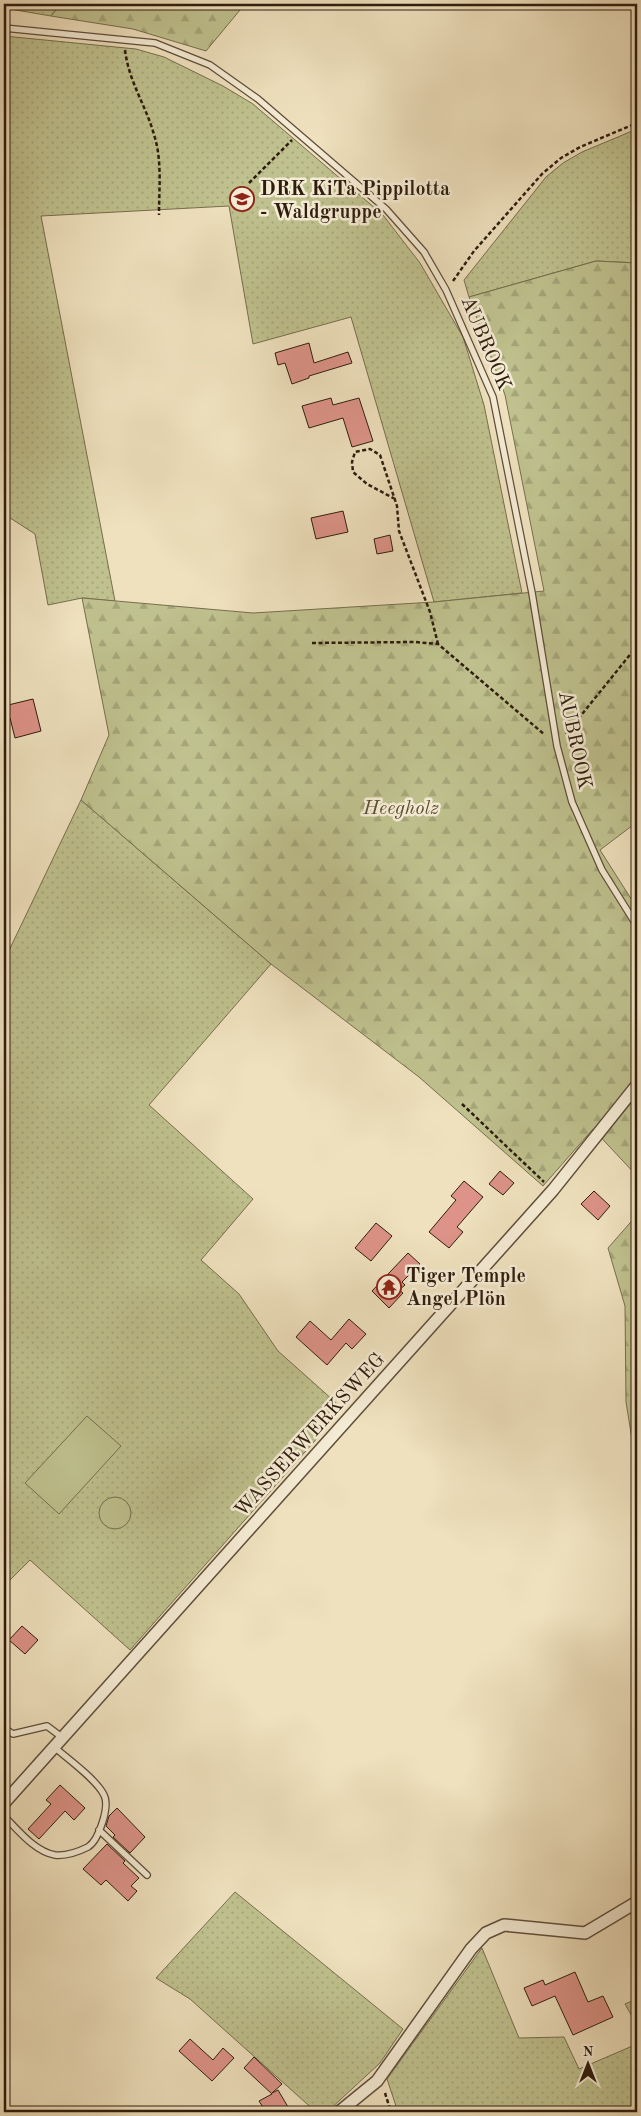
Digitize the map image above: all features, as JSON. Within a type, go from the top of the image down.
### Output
[{"type":"street","name":"WASSERWERKSWEG","points":[[4,1803],[553,1190],[637,1085]]},
{"type":"street","points":[[340,2112],[377,2081],[470,1949],[486,1933],[504,1925],[585,1933],[637,1902]]},
{"type":"lane","name":"AUBROOK","points":[[4,28],[124,39],[155,44],[210,65],[258,99],[386,209],[424,252],[446,290],[493,396],[532,593],[557,746],[576,811],[602,870],[637,926]]},
{"type":"lane","points":[[4,1728],[13,1734],[47,1726],[63,1738]]},
{"type":"lane","points":[[4,1816],[42,1850],[54,1855],[69,1855],[90,1846],[106,1814],[105,1796],[98,1786],[54,1747]]},
{"type":"lane","points":[[99,1830],[147,1875]]},
{"type":"path","points":[[124,39],[133,85],[155,137],[159,163],[159,215]]},
{"type":"path","points":[[446,290],[474,251],[542,174],[561,158],[580,147],[637,123]]},
{"type":"path","points":[[249,183],[298,133]]},
{"type":"path","points":[[395,500],[366,484],[353,472],[352,462],[355,452],[370,449],[380,455],[395,500],[399,531],[430,612],[438,644],[557,746],[637,646]]},
{"type":"path","points":[[312,643],[415,642],[438,644]]},
{"type":"path","points":[[462,1104],[553,1190]]},
{"type":"path","points":[[385,2093],[391,2112]]},
{"type":"green space","points":[[4,4],[61,4],[51,16],[4,8]]},
{"type":"green space","points":[[61,4],[245,4],[206,51],[133,29],[51,16]]},
{"type":"green space","points":[[4,36],[136,49],[164,57],[223,86],[253,104],[383,215],[420,263],[463,337],[484,405],[522,593],[434,602],[351,317],[253,344],[229,206],[41,216],[115,601],[82,598],[48,605],[35,534],[4,514]]},
{"type":"green space","points":[[637,129],[637,263],[596,261],[469,297],[464,280],[546,177],[563,163],[582,152]]},
{"type":"green space","name":"Heegholz","points":[[596,261],[637,263],[637,822],[600,850],[637,908],[637,1176],[593,1129],[543,1186],[419,1077],[271,964],[81,800],[109,735],[82,598],[253,613],[434,602],[544,591],[505,395],[469,297]]},
{"type":"green space","points":[[81,800],[271,964],[149,1105],[253,1199],[201,1260],[239,1294],[278,1351],[343,1409],[130,1650],[30,1560],[4,1586],[4,961]]},
{"type":"green space","points":[[637,1215],[637,1470],[626,1402],[625,1306],[608,1248]]},
{"type":"green space","points":[[87,1416],[121,1446],[59,1514],[25,1483]]},
{"type":"green space","points":[[115,1497],[121,1498],[126,1502],[130,1507],[130,1519],[126,1524],[121,1528],[115,1529],[109,1528],[104,1524],[100,1519],[99,1513],[100,1507],[104,1502],[109,1498]]},
{"type":"green space","points":[[235,1892],[403,2029],[380,2063],[327,2112],[316,2112],[190,1999],[156,1978]]},
{"type":"green space","points":[[482,1948],[519,2038],[564,2037],[579,2069],[637,2044],[637,2112],[398,2112],[387,2079]]},
{"type":"green space","points":[[637,1999],[637,2025],[625,2004]]},
{"type":"building","points":[[309,343],[314,363],[348,352],[352,363],[309,376],[309,378],[292,384],[285,363],[278,365],[275,353]]},
{"type":"building","points":[[331,398],[333,405],[359,398],[373,441],[352,447],[343,418],[309,428],[302,406]]},
{"type":"building","points":[[343,511],[348,532],[316,539],[311,518]]},
{"type":"building","points":[[390,535],[393,551],[377,554],[374,539]]},
{"type":"building","points":[[33,699],[41,731],[15,738],[10,718],[4,720],[4,706]]},
{"type":"building","points":[[500,1171],[514,1183],[503,1195],[489,1184]]},
{"type":"building","points":[[464,1181],[483,1197],[457,1227],[463,1232],[449,1248],[429,1232],[456,1200],[451,1196]]},
{"type":"building","points":[[594,1191],[610,1206],[598,1220],[581,1204]]},
{"type":"building","points":[[376,1223],[392,1236],[371,1261],[355,1248]]},
{"type":"building","name":"Tiger Temple Angel Plön","points":[[408,1253],[420,1264],[402,1282],[405,1285],[399,1290],[403,1293],[389,1308],[372,1291]]},
{"type":"building","points":[[349,1319],[366,1334],[352,1349],[346,1343],[327,1365],[296,1337],[310,1321],[331,1340]]},
{"type":"building","points":[[22,1626],[38,1640],[25,1654],[9,1640]]},
{"type":"building","points":[[60,1785],[85,1808],[74,1820],[65,1811],[39,1839],[28,1829],[51,1804],[46,1800]]},
{"type":"building","points":[[117,1808],[145,1837],[130,1853],[113,1837],[115,1835],[106,1826],[109,1816]]},
{"type":"building","points":[[107,1844],[139,1878],[131,1886],[137,1891],[128,1901],[106,1880],[101,1885],[83,1869]]},
{"type":"building","points":[[575,1972],[588,2002],[603,1996],[613,2017],[573,2035],[555,1996],[532,2006],[524,1988],[543,1980],[545,1985]]},
{"type":"building","points":[[190,2039],[213,2060],[223,2048],[234,2058],[212,2081],[179,2051]]},
{"type":"building","points":[[254,2057],[282,2084],[272,2093],[278,2090],[291,2112],[266,2112],[259,2101],[272,2094],[244,2068]]},
{"type":"place","name":"DRK KiTa Pippilotta - Waldgruppe","points":[[242,199]]},
{"type":"place","name":"Tiger Temple Angel Plön","points":[[389,1287]]}]
